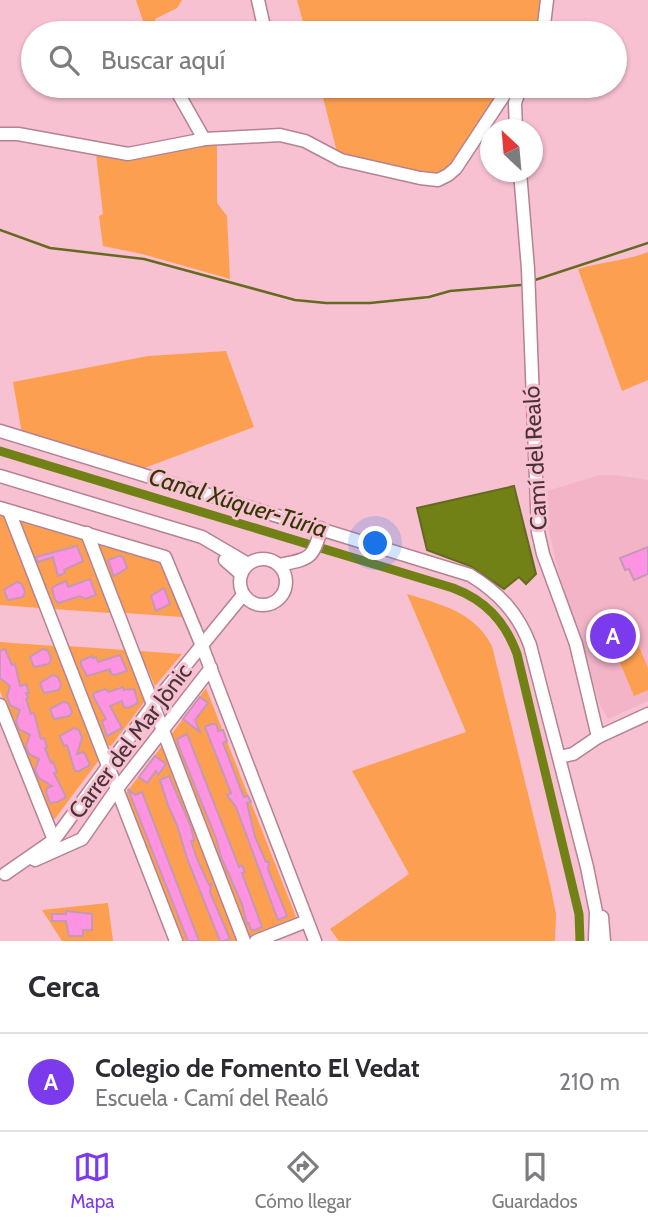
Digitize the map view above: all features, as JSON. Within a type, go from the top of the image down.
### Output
[{"type":"street","points":[[258,0],[264,21]]},
{"type":"street","points":[[545,21],[547,0]]},
{"type":"street","points":[[181,98],[204,139]]},
{"type":"street","points":[[0,134],[18,134],[128,154],[204,139],[294,136],[341,160],[439,180],[456,168],[502,98]]},
{"type":"street","points":[[516,119],[517,98]]},
{"type":"street","name":"Camí del Realó","points":[[521,182],[528,269],[538,532],[543,554],[576,644],[598,737]]},
{"type":"street","points":[[0,431],[320,532],[470,575],[505,600],[524,628],[567,759],[588,848],[605,932],[604,941]]},
{"type":"street","points":[[0,476],[202,537],[245,569]]},
{"type":"street","points":[[0,484],[199,544],[235,567],[245,569]]},
{"type":"street","points":[[4,509],[165,557],[211,668],[314,941]]},
{"type":"street","points":[[4,509],[176,941]]},
{"type":"street","points":[[279,565],[307,559],[314,553],[320,532]]},
{"type":"street","points":[[87,533],[244,941]]},
{"type":"street","points":[[267,559],[279,565],[286,579],[283,594],[278,600],[263,606],[255,604],[243,594],[240,581],[245,569],[254,561],[267,559]]},
{"type":"street","name":"Carrer del Mar Jònic","points":[[2,875],[54,840],[153,705],[243,594]]},
{"type":"street","name":"Carrer del Mar Jònic","points":[[2,875],[82,839],[116,790],[211,668]]},
{"type":"street","points":[[0,705],[54,840]]},
{"type":"street","points":[[567,759],[598,737],[648,714]]},
{"type":"street","points":[[567,759],[596,912],[595,941]]},
{"type":"street","points":[[256,941],[307,921]]},
{"type":"shaded area","points":[[136,0],[182,0],[177,8],[156,21],[143,21]]},
{"type":"shaded area","points":[[297,0],[541,0],[538,21],[303,21]]},
{"type":"shaded area","points":[[323,98],[497,98],[449,167],[436,176],[337,152]]},
{"type":"shaded area","points":[[217,144],[217,203],[227,216],[230,279],[103,246],[99,216],[103,214],[96,154]]},
{"type":"shaded area","points":[[648,252],[648,380],[622,391],[578,269]]},
{"type":"shaded area","points":[[226,351],[254,427],[139,470],[22,434],[13,382],[148,356]]},
{"type":"shaded area","points":[[600,475],[648,480],[648,701],[608,719],[600,705],[558,571],[540,493]]},
{"type":"shaded area","points":[[514,486],[536,574],[526,584],[519,577],[504,589],[470,566],[427,550],[417,508]]},
{"type":"shaded area","points":[[0,513],[3,515],[40,608],[0,605]]},
{"type":"shaded area","points":[[24,520],[81,537],[111,613],[53,609],[20,523]]},
{"type":"shaded area","points":[[102,543],[161,562],[183,617],[124,613],[98,546]]},
{"type":"shaded area","points":[[407,594],[444,606],[466,617],[485,634],[492,646],[550,884],[556,914],[555,941],[339,941],[330,929],[409,874],[352,771],[466,732]]},
{"type":"shaded area","points":[[0,642],[54,646],[99,760],[54,820],[50,819],[0,691]]},
{"type":"shaded area","points":[[637,642],[648,668],[648,690],[634,696],[615,651]]},
{"type":"shaded area","points":[[68,646],[125,650],[145,701],[111,746],[106,745]]},
{"type":"shaded area","points":[[139,651],[182,654],[155,686]]},
{"type":"shaded area","points":[[206,688],[296,917],[249,936],[171,735]]},
{"type":"shaded area","points":[[162,746],[238,940],[183,941],[126,793]]},
{"type":"shaded area","points":[[108,903],[113,941],[62,941],[42,910]]},
{"type":"building","points":[[77,546],[83,561],[58,576],[53,557],[38,562],[36,557]]},
{"type":"building","points":[[648,547],[648,574],[634,580],[629,569],[625,570],[620,558]]},
{"type":"building","points":[[123,557],[127,568],[114,576],[108,560]]},
{"type":"building","points":[[90,579],[96,595],[85,599],[80,596],[58,603],[55,599],[52,588],[66,581],[68,587]]},
{"type":"building","points":[[17,582],[22,584],[25,592],[23,597],[8,600],[4,590]]},
{"type":"building","points":[[164,588],[170,604],[156,611],[151,596]]},
{"type":"building","points":[[5,649],[12,665],[15,664],[20,686],[26,684],[29,693],[26,693],[26,699],[31,714],[34,713],[41,739],[44,738],[46,751],[57,772],[54,773],[66,797],[57,802],[50,803],[46,792],[47,788],[52,786],[39,778],[35,770],[39,759],[29,754],[26,746],[30,735],[19,729],[16,721],[20,710],[10,705],[7,696],[10,686],[0,678],[0,651]]},
{"type":"building","points":[[43,649],[48,651],[51,659],[49,664],[34,667],[30,657]]},
{"type":"building","points":[[120,655],[127,671],[115,675],[111,674],[110,669],[87,676],[81,665],[81,661],[92,656],[96,657],[98,662]]},
{"type":"building","points":[[53,675],[58,677],[61,685],[59,690],[44,693],[40,683]]},
{"type":"building","points":[[123,687],[124,690],[134,689],[138,703],[128,708],[124,707],[122,701],[110,706],[122,728],[107,736],[102,721],[106,719],[93,696],[105,689],[109,692]]},
{"type":"building","points":[[200,697],[208,703],[195,720],[200,732],[183,719]]},
{"type":"building","points":[[63,702],[68,703],[72,712],[69,716],[54,719],[50,709]]},
{"type":"building","points":[[216,724],[218,731],[223,730],[227,741],[223,743],[241,790],[244,797],[248,796],[251,802],[247,803],[255,837],[266,862],[269,862],[268,869],[287,916],[278,920],[236,807],[227,795],[231,793],[205,727]]},
{"type":"building","points":[[74,728],[79,730],[82,738],[77,754],[83,752],[90,765],[79,771],[75,771],[67,745],[64,746],[60,736]]},
{"type":"building","points":[[187,734],[239,867],[242,865],[245,872],[242,873],[262,927],[255,930],[251,930],[249,923],[247,924],[242,904],[179,747],[177,739]]},
{"type":"building","points":[[155,756],[166,764],[158,775],[156,771],[147,783],[139,777]]},
{"type":"building","points":[[169,776],[191,827],[194,840],[191,841],[197,859],[209,885],[211,884],[210,892],[230,939],[220,941],[187,858],[160,780]]},
{"type":"building","points":[[128,789],[135,795],[142,792],[199,941],[188,941]]},
{"type":"building","points":[[66,911],[92,914],[92,930],[83,930],[83,936],[69,936],[66,921],[52,921],[52,914],[66,914]]},
{"type":"waterway","points":[[0,230],[50,248],[144,259],[295,300],[370,303],[429,297],[450,291],[521,285]]},
{"type":"waterway","points":[[535,280],[648,243]]},
{"type":"waterway","name":"Canal Xúquer-Túria","points":[[0,451],[453,588],[484,605],[500,622],[517,654],[579,914],[580,941]]},
{"type":"place","name":"Colegio de Fomento El Vedat","points":[[613,636]]}]
